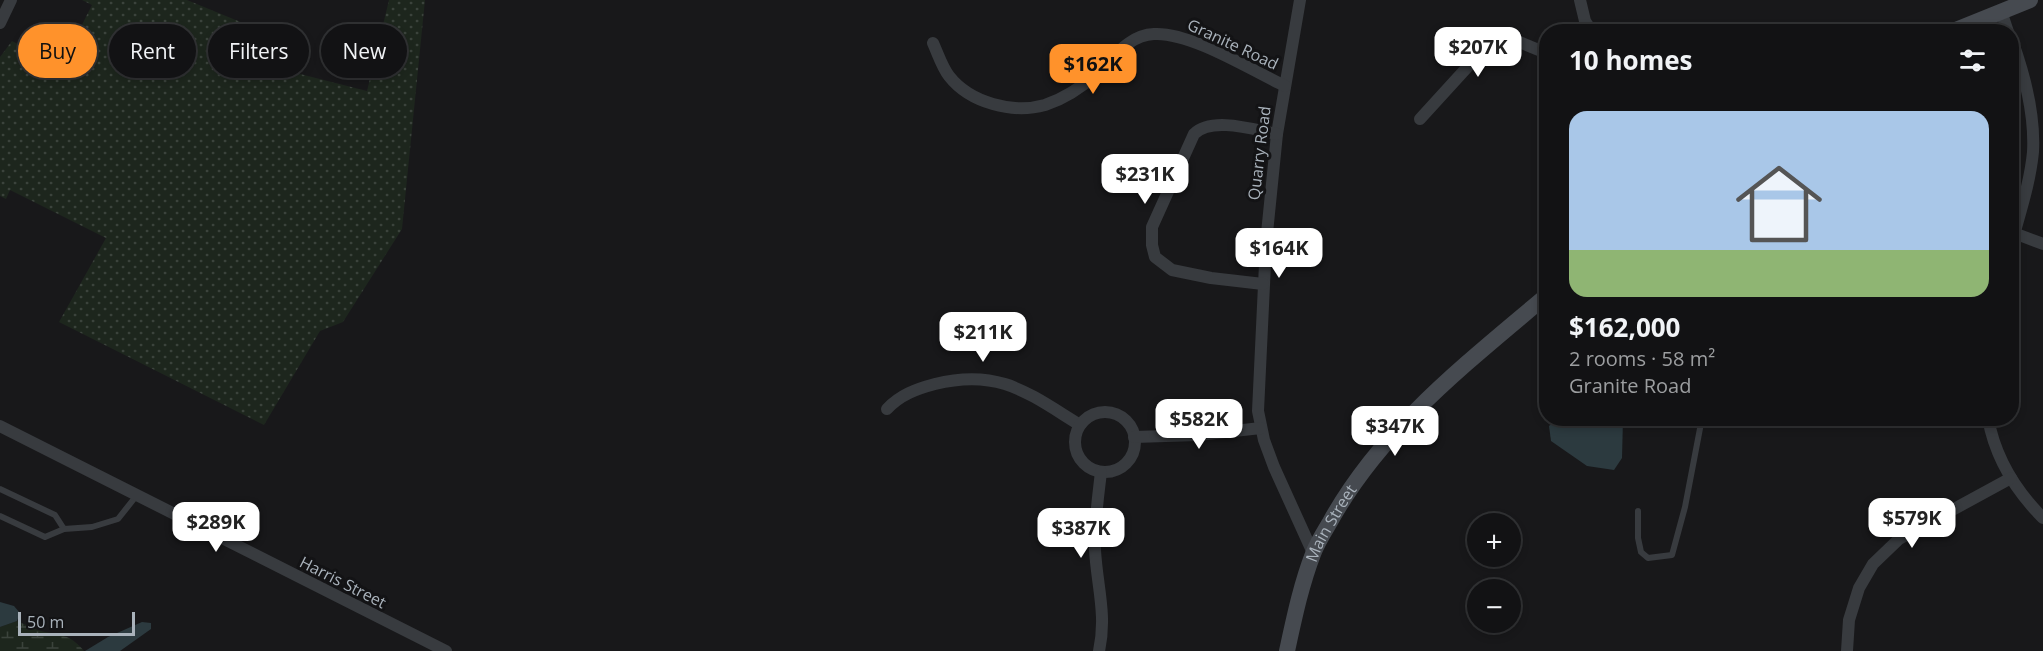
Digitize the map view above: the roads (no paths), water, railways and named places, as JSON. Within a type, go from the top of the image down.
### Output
[{"type":"main road","points":[[1970,24],[2030,0]]},
{"type":"main road","name":"Main Street","points":[[1287,651],[1313,553],[1344,496],[1385,442],[1475,356],[1539,302]]},
{"type":"street","points":[[0,23],[11,0]]},
{"type":"street","name":"Quarry Road","points":[[1300,0],[1277,134],[1263,284],[1258,399],[1261,428],[1274,467],[1313,553]]},
{"type":"street","points":[[1580,0],[1587,24]]},
{"type":"street","points":[[2001,11],[2005,24]]},
{"type":"street","name":"Granite Road","points":[[933,43],[949,76],[964,89],[980,100],[1013,108],[1044,105],[1073,92],[1134,39],[1152,34],[1173,35],[1205,47],[1284,86]]},
{"type":"street","points":[[1420,119],[1472,62],[1492,49],[1516,41],[1539,50]]},
{"type":"street","points":[[2019,64],[2030,116],[2033,151],[2025,198],[2019,218]]},
{"type":"street","points":[[1263,284],[1211,278],[1172,270],[1155,257],[1152,227],[1194,134],[1198,130],[1207,126],[1221,125],[1277,134]]},
{"type":"street","points":[[2019,238],[2043,244]]},
{"type":"street","points":[[887,409],[899,398],[917,389],[951,380],[982,378],[1012,385],[1080,424]]},
{"type":"street","points":[[1112,413],[1127,422],[1134,437],[1132,455],[1124,465],[1113,471],[1101,472],[1085,465],[1078,457],[1075,440],[1080,424],[1094,414],[1112,413]]},
{"type":"street","name":"Harris Street","points":[[0,426],[446,651]]},
{"type":"street","points":[[1990,426],[1997,449],[2011,478],[2024,499],[2043,518]]},
{"type":"street","points":[[1134,437],[1198,435],[1261,428]]},
{"type":"street","points":[[1099,651],[1103,613],[1095,552],[1095,531],[1101,472]]},
{"type":"street","points":[[1847,651],[1849,620],[1859,588],[1873,564],[1899,539],[2011,478]]},
{"type":"lane","points":[[1638,511],[1638,538],[1641,552],[1648,558],[1672,555],[1685,507],[1700,426]]},
{"type":"lane","points":[[0,489],[55,515],[64,529]]},
{"type":"lane","points":[[0,516],[45,537],[64,529],[92,527],[118,519],[137,495]]}]
